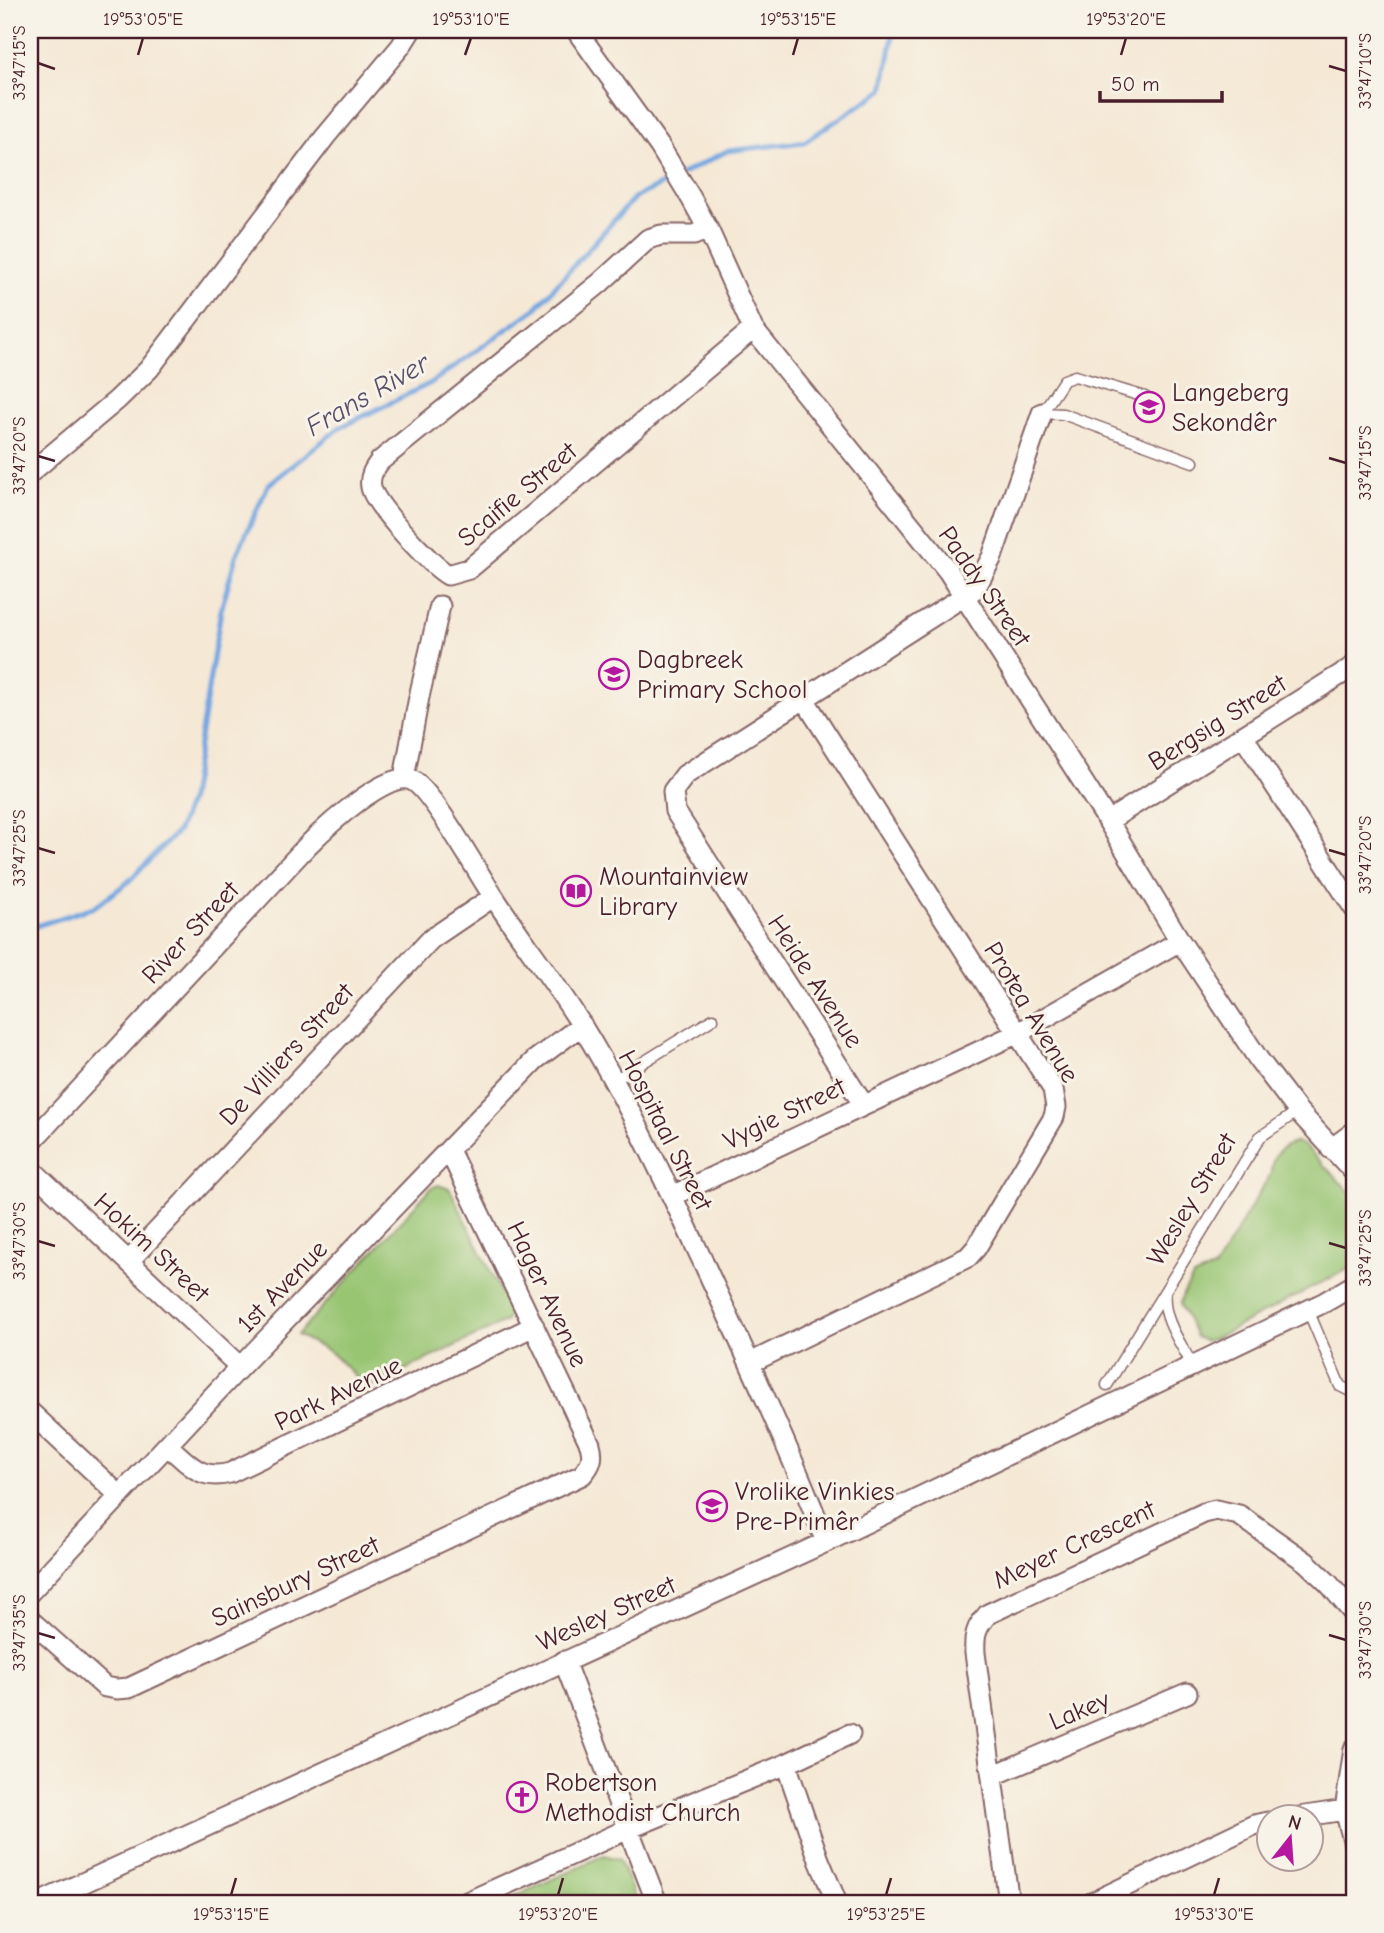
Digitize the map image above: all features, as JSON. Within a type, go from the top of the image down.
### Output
[{"type":"street","points":[[30,472],[117,400],[149,369],[411,30]]},
{"type":"street","name":"Paddy Street","points":[[576,30],[660,147],[691,198],[708,229],[753,329],[948,571],[1108,821],[1180,941],[1259,1060],[1298,1111],[1354,1172]]},
{"type":"street","name":"Scaifie Street","points":[[708,229],[694,235],[661,235],[648,239],[600,283],[380,461],[372,471],[370,480],[374,498],[430,562],[447,575],[469,569],[753,329]]},
{"type":"street","name":"Heide Avenue","points":[[863,1104],[674,811],[673,791],[685,775],[975,589],[992,557],[1042,413]]},
{"type":"street","points":[[404,778],[440,606]]},
{"type":"street","name":"Bergsig Street","points":[[1108,821],[1354,666]]},
{"type":"street","name":"Protea Avenue","points":[[750,1363],[968,1257],[976,1248],[1054,1117],[1056,1107],[1053,1089],[804,699]]},
{"type":"street","points":[[1243,736],[1354,908]]},
{"type":"street","name":"Hospitaal Street","points":[[404,778],[419,784],[438,810],[493,897],[582,1025],[613,1081],[672,1196],[750,1363],[794,1459],[826,1542]]},
{"type":"street","name":"River Street","points":[[30,1143],[308,845],[340,814],[394,779],[404,778]]},
{"type":"street","name":"De Villiers Street","points":[[129,1261],[431,939],[493,897]]},
{"type":"street","name":"Vygie Street","points":[[672,1196],[1018,1033],[1180,941]]},
{"type":"street","name":"1st Avenue","points":[[30,1592],[240,1367],[542,1053],[582,1025]]},
{"type":"street","points":[[1331,1149],[1354,1132]]},
{"type":"street","name":"Hager Avenue","points":[[449,1150],[590,1444],[592,1463]]},
{"type":"street","name":"Hokim Street","points":[[30,1165],[33,1171],[240,1367]]},
{"type":"street","name":"Wesley Street","points":[[38,1903],[826,1542],[1308,1310],[1354,1285]]},
{"type":"street","name":"Park Avenue","points":[[168,1446],[190,1466],[207,1475],[230,1473],[534,1326]]},
{"type":"street","points":[[30,1412],[119,1495]]},
{"type":"street","name":"Sainsbury Street","points":[[30,1620],[105,1687],[129,1688],[582,1475],[592,1463]]},
{"type":"street","name":"Meyer Crescent","points":[[1009,1903],[975,1653],[974,1635],[988,1614],[1204,1513],[1216,1510],[1239,1515],[1306,1562],[1354,1614]]},
{"type":"street","points":[[564,1661],[657,1903]]},
{"type":"street","name":"Lakey","points":[[992,1776],[1187,1693]]},
{"type":"street","points":[[465,1903],[628,1829],[786,1764],[850,1734]]},
{"type":"street","points":[[1354,1749],[1345,1810],[1354,1844]]},
{"type":"street","points":[[786,1764],[837,1903]]},
{"type":"street","points":[[1324,1813],[1345,1810]]},
{"type":"street","points":[[1091,1903],[1254,1825]]},
{"type":"lane","points":[[1042,413],[1064,380],[1075,376],[1145,397]]},
{"type":"lane","points":[[1042,413],[1063,414],[1193,462]]},
{"type":"lane","points":[[613,1081],[713,1019]]},
{"type":"lane","name":"Wesley Street","points":[[1107,1385],[1260,1137],[1298,1111]]},
{"type":"lane","name":"Wesley Street","points":[[1166,1293],[1166,1310],[1192,1365]]},
{"type":"lane","points":[[1308,1310],[1340,1386],[1354,1393]]},
{"type":"green space","points":[[1297,1142],[1306,1147],[1354,1196],[1354,1266],[1215,1338],[1205,1341],[1196,1337],[1180,1304],[1183,1294],[1193,1277],[1215,1268],[1271,1173],[1275,1156],[1285,1146]]},
{"type":"green space","points":[[438,1185],[450,1189],[511,1313],[505,1322],[367,1388],[332,1353],[297,1335],[431,1188]]},
{"type":"green space","points":[[604,1855],[619,1859],[637,1903],[517,1903],[514,1897]]},
{"type":"waterway","name":"Frans River","points":[[682,174],[727,151],[804,142],[883,90],[894,30]]},
{"type":"waterway","name":"Frans River","points":[[30,928],[94,907],[127,883],[178,831],[190,799],[221,610],[236,556],[268,485],[339,428],[431,383],[535,309],[634,198],[673,179]]},
{"type":"place","name":"Langeberg Sekondêr","points":[[1149,407]]},
{"type":"place","name":"Dagbreek Primary School","points":[[614,674]]},
{"type":"place","name":"Mountainview Library","points":[[576,891]]},
{"type":"place","name":"Vrolike Vinkies Pre-Primêr","points":[[712,1506]]},
{"type":"place","name":"Robertson Methodist Church","points":[[522,1797]]}]
